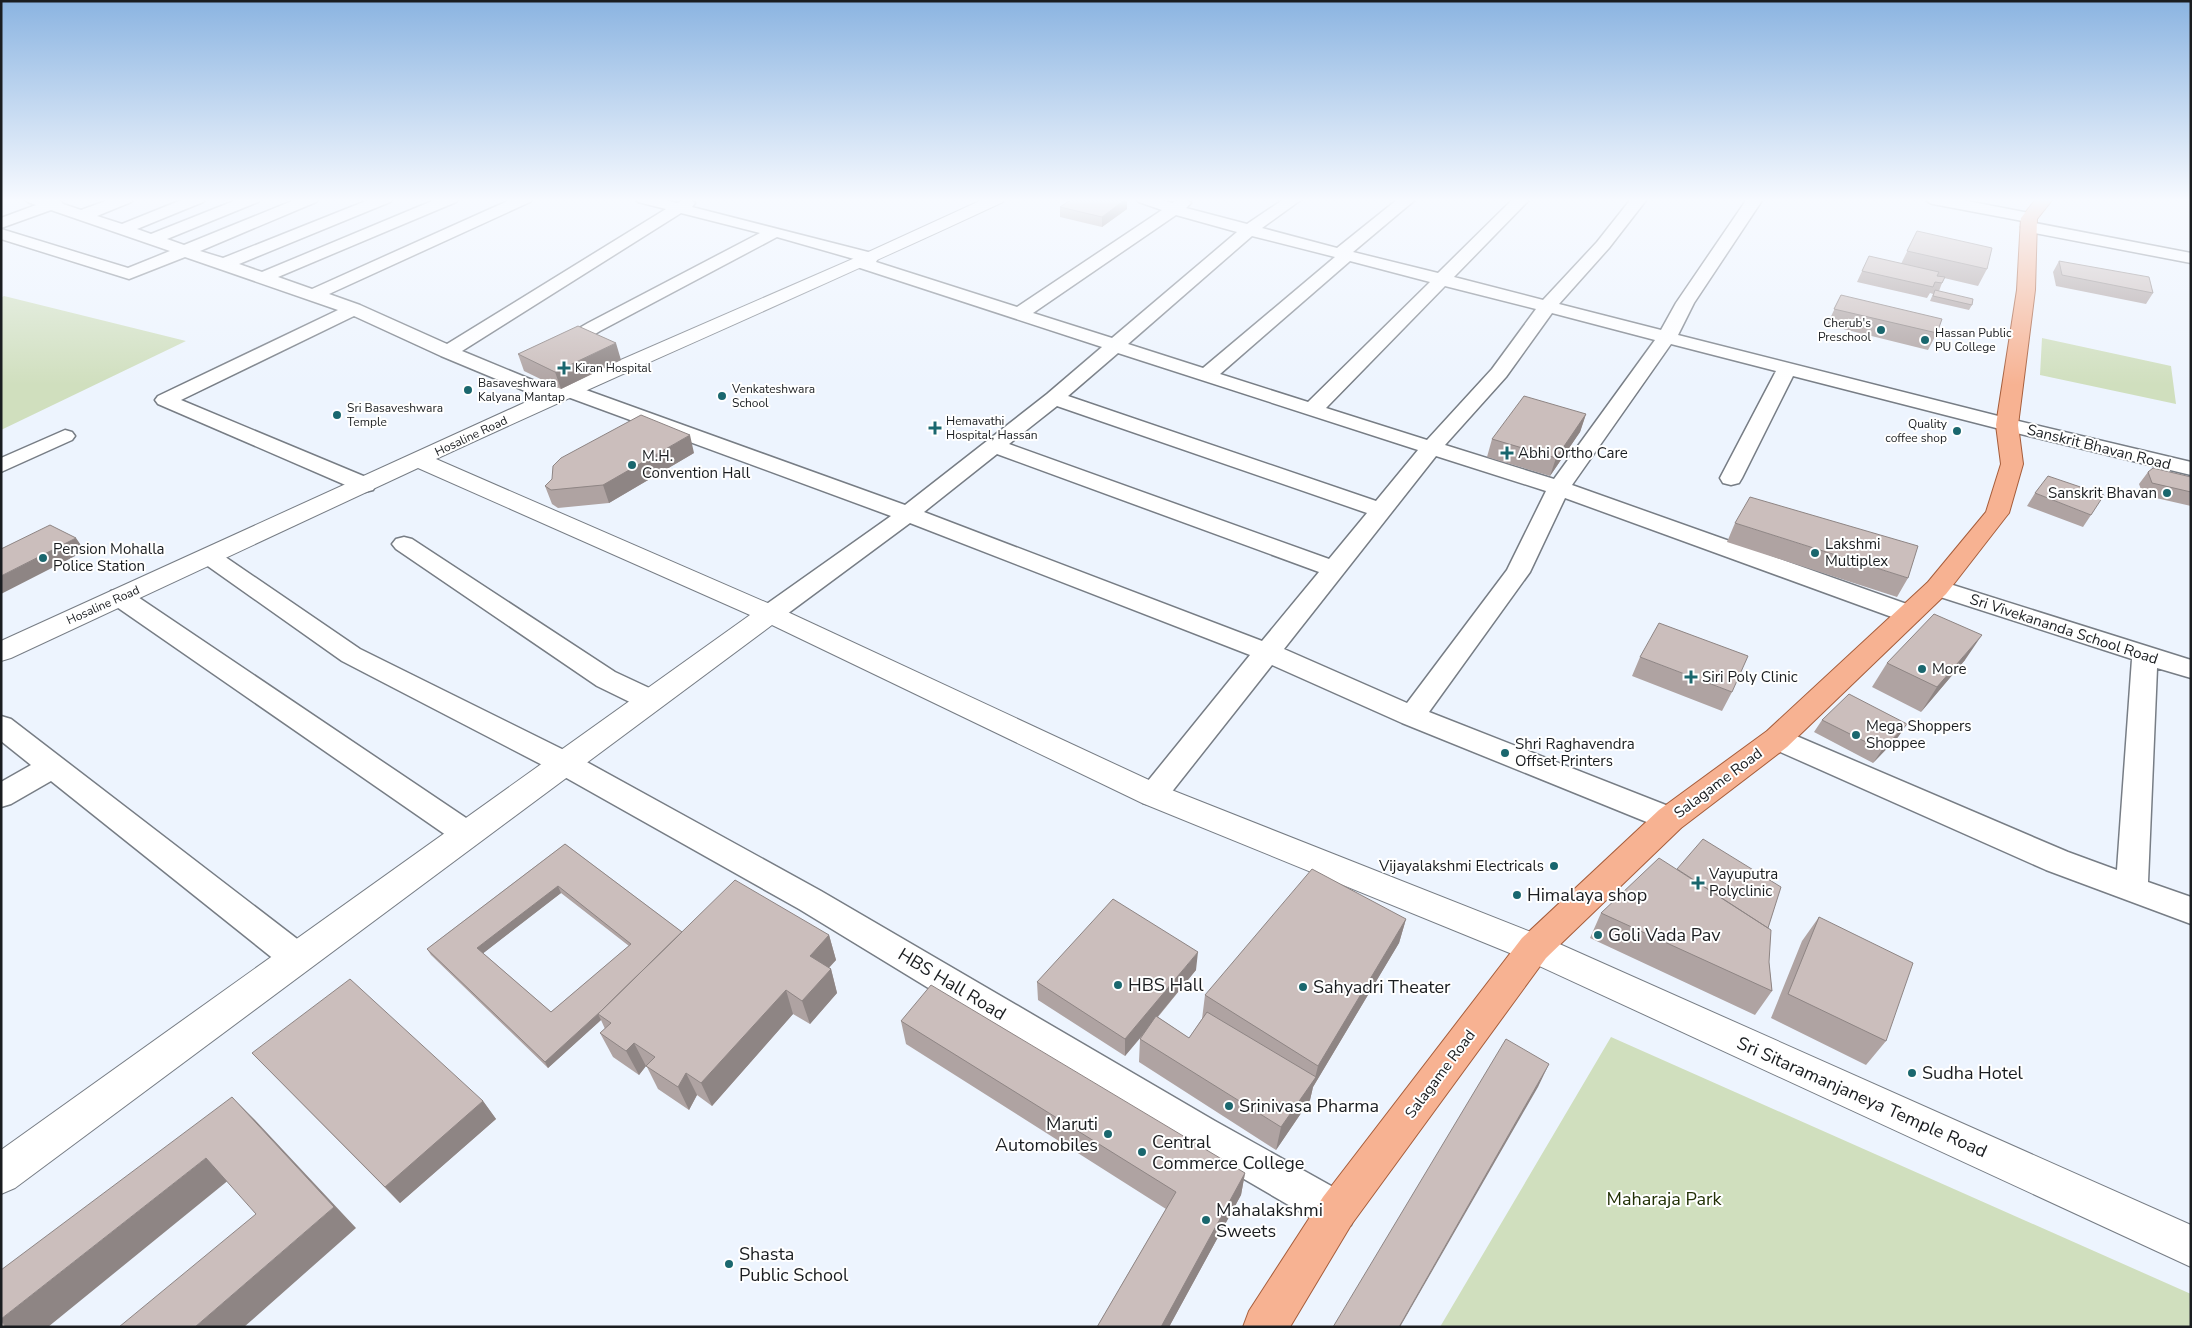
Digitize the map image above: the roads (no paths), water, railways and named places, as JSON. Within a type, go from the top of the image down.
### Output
[{"type":"main road","name":"Salagame Road","points":[[1265,1327],[1337,1210],[1534,948],[1572,909],[1670,819],[1777,739],[1937,588],[1997,513],[2012,464],[2007,425],[2029,261]]},
{"type":"street","points":[[87,261],[129,274],[160,261]]},
{"type":"street","points":[[215,261],[354,309],[448,352],[509,377],[562,393],[908,514],[1269,653],[1412,716],[1670,819]]},
{"type":"street","points":[[224,264],[231,261]]},
{"type":"street","points":[[264,277],[302,261]]},
{"type":"street","points":[[313,295],[388,261]]},
{"type":"street","points":[[448,352],[594,261]]},
{"type":"street","points":[[543,357],[594,327],[719,261]]},
{"type":"street","name":"Hosaline Road","points":[[1,652],[562,393],[863,261]]},
{"type":"street","points":[[868,261],[1115,346],[1208,374],[1312,410],[1559,488],[1909,614]]},
{"type":"street","points":[[1019,314],[1097,261]]},
{"type":"street","points":[[1,1174],[908,514],[1054,398],[1213,261]]},
{"type":"street","points":[[1208,374],[1336,261]]},
{"type":"street","name":"Sanskrit Bhavan Road","points":[[1371,261],[2007,425],[2191,469]]},
{"type":"street","points":[[1312,410],[1460,261]]},
{"type":"street","points":[[1153,795],[1269,653],[1432,447],[1499,373],[1548,306],[1589,261]]},
{"type":"street","points":[[1412,716],[1518,572],[1559,488],[1667,337],[1686,303],[1713,261]]},
{"type":"street","points":[[354,309],[165,400],[365,485]]},
{"type":"street","points":[[509,377],[526,367]]},
{"type":"street","points":[[1731,478],[1787,368]]},
{"type":"street","points":[[1054,398],[1381,510]]},
{"type":"street","points":[[1,466],[65,436]]},
{"type":"street","points":[[994,446],[1334,569]]},
{"type":"street","name":"Sri Sitaramanjaneya Temple Road","points":[[419,460],[770,614],[1153,795],[1534,948],[2191,1246]]},
{"type":"street","points":[[404,544],[606,679],[650,700]]},
{"type":"street","name":"HBS Hall Road","points":[[210,557],[351,656],[564,763],[810,900],[1202,1134],[1337,1210]]},
{"type":"street","name":"Sri Vivekananda School Road","points":[[1937,588],[2191,669]]},
{"type":"street","points":[[120,597],[467,834]]},
{"type":"street","points":[[2132,889],[2145,655]]},
{"type":"street","points":[[1,726],[297,958]]},
{"type":"street","points":[[1777,739],[2057,861],[2191,911]]},
{"type":"street","points":[[1,796],[53,766]]},
{"type":"place","name":"Cherub's Preschool","points":[[1881,330]]},
{"type":"place","name":"Hassan Public PU College","points":[[1925,340]]},
{"type":"place","name":"Kiran Hospital","points":[[564,368]]},
{"type":"place","name":"Basaveshwara Kalyana Mantap","points":[[468,390]]},
{"type":"place","name":"Venkateshwara School","points":[[722,396]]},
{"type":"place","name":"Sri Basaveshwara Temple","points":[[337,415]]},
{"type":"place","name":"Hemavathi Hospital, Hassan","points":[[935,428]]},
{"type":"place","name":"Quality coffee shop","points":[[1957,431]]},
{"type":"place","name":"Abhi Ortho Care","points":[[1507,453]]},
{"type":"place","name":"M.H. Convention Hall","points":[[632,465]]},
{"type":"place","name":"Sanskrit Bhavan","points":[[2167,493]]},
{"type":"place","name":"Lakshmi Multiplex","points":[[1815,553]]},
{"type":"place","name":"Pension Mohalla Police Station","points":[[43,558]]},
{"type":"place","name":"More","points":[[1922,669]]},
{"type":"place","name":"Siri Poly Clinic","points":[[1691,677]]},
{"type":"place","name":"Mega Shoppers Shoppee","points":[[1856,735]]},
{"type":"place","name":"Shri Raghavendra Offset Printers","points":[[1505,753]]},
{"type":"place","name":"Vijayalakshmi Electricals","points":[[1554,866]]},
{"type":"place","name":"Vayuputra Polyclinic","points":[[1698,883]]},
{"type":"place","name":"Himalaya shop","points":[[1517,895]]},
{"type":"place","name":"Goli Vada Pav","points":[[1598,935]]},
{"type":"place","name":"HBS Hall","points":[[1118,985]]},
{"type":"place","name":"Sahyadri Theater","points":[[1303,987]]},
{"type":"place","name":"Sudha Hotel","points":[[1912,1073]]},
{"type":"place","name":"Srinivasa Pharma","points":[[1229,1106]]},
{"type":"place","name":"Maruti Automobiles","points":[[1108,1134]]},
{"type":"place","name":"Central Commerce College","points":[[1142,1152]]},
{"type":"place","name":"Mahalakshmi Sweets","points":[[1206,1220]]},
{"type":"place","name":"Shasta Public School","points":[[729,1264]]},
{"type":"park label","name":"Maharaja Park","points":[[1664,1199]]}]
